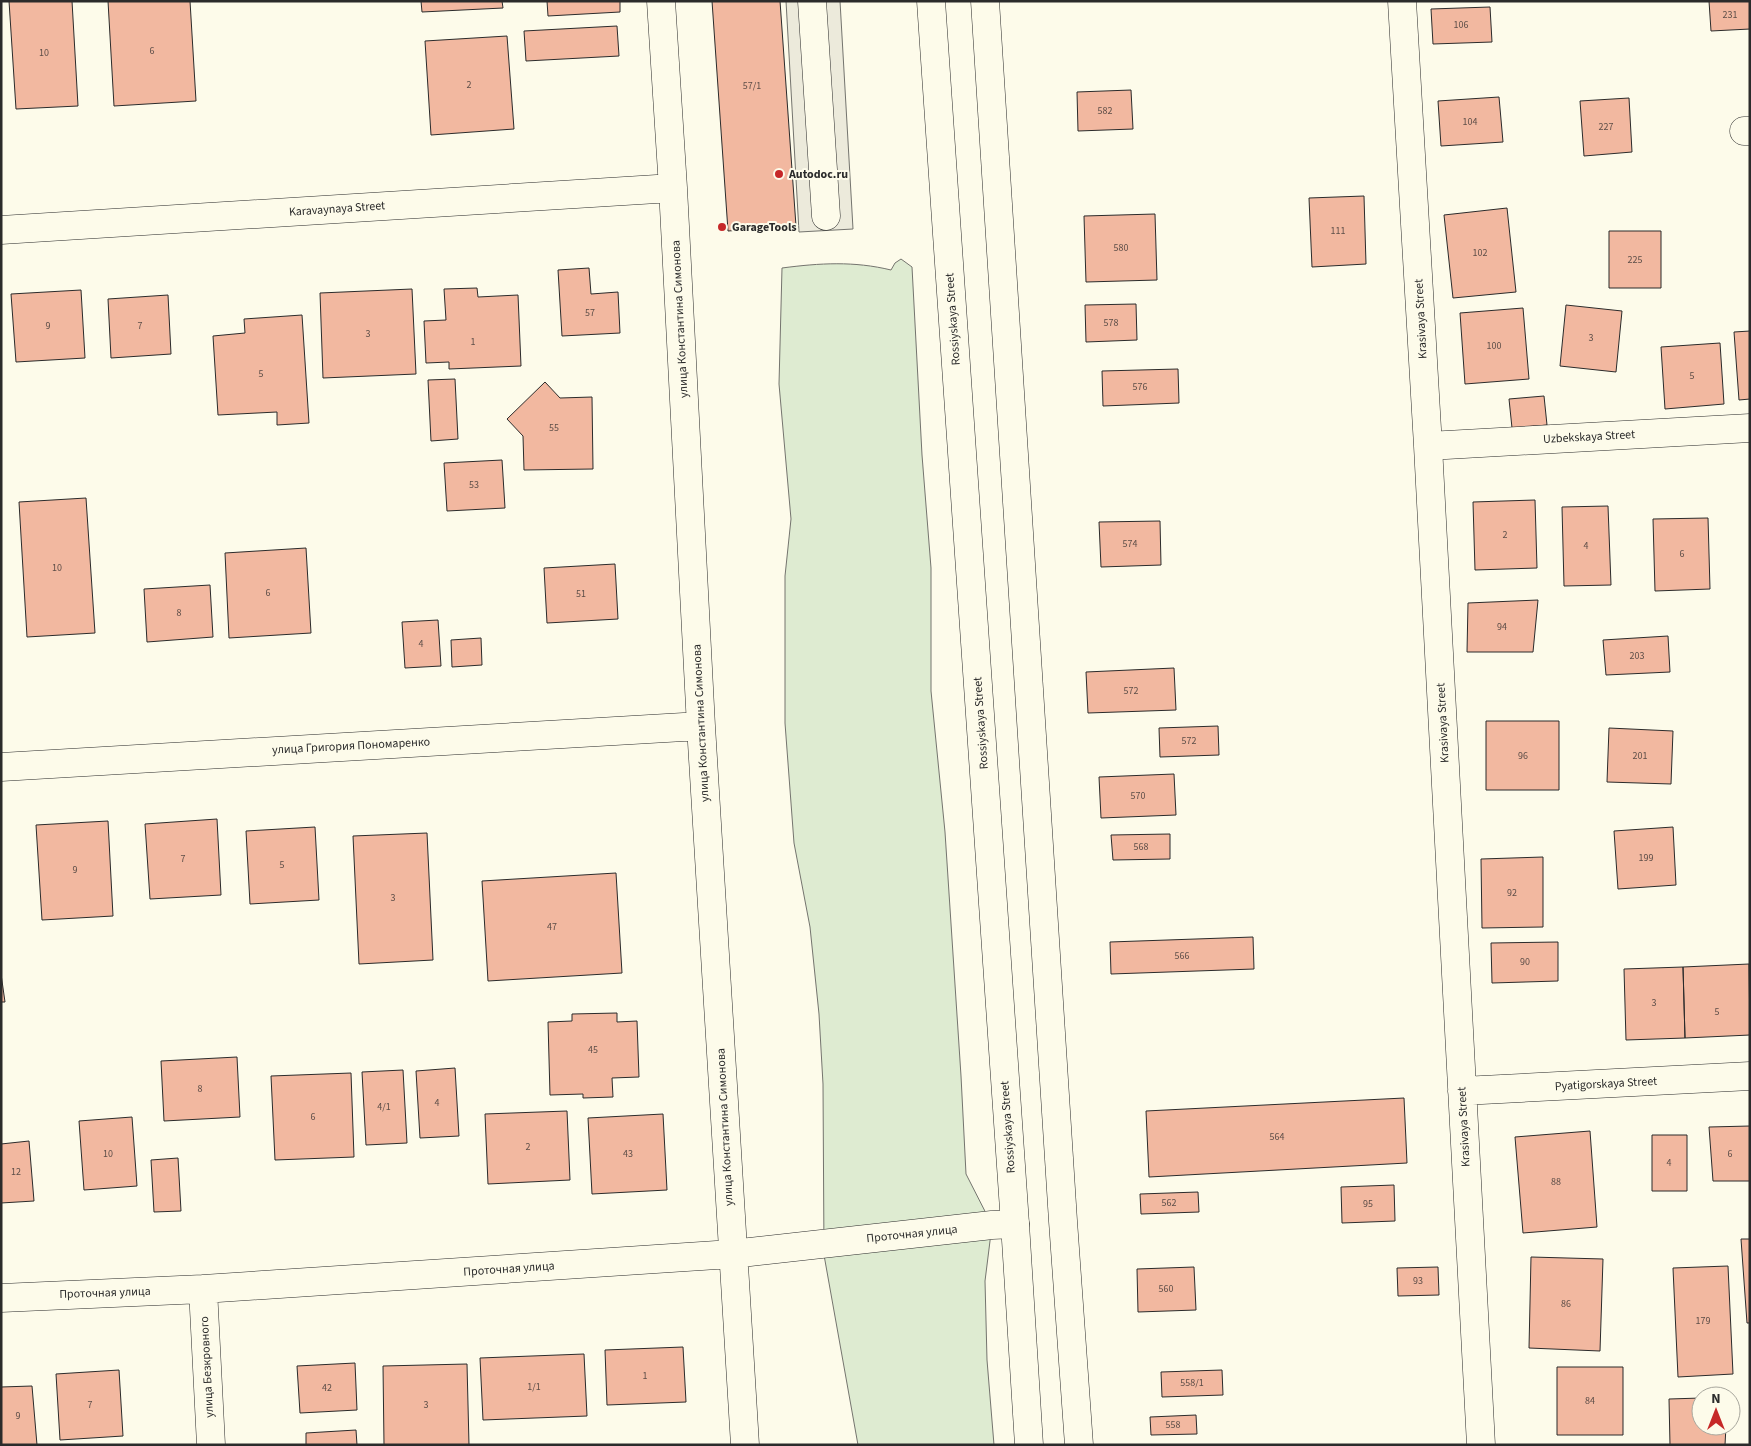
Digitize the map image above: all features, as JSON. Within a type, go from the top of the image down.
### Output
[{"type":"street","name":"улица Константина Симонова","points":[[661,1],[673,188],[701,726],[745,1445]]},
{"type":"street","points":[[812,1],[826,216]]},
{"type":"street","name":"Rossiyskaya Street","points":[[931,1],[1029,1445]]},
{"type":"street","points":[[986,1],[1079,1445]]},
{"type":"street","name":"Krasivaya Street","points":[[1402,1],[1428,446],[1481,1445]]},
{"type":"street","name":"Karavaynaya Street","points":[[1,230],[673,188]]},
{"type":"street","name":"Uzbekskaya Street","points":[[1428,446],[1750,428]]},
{"type":"street","name":"улица Григория Пономаренко","points":[[1,767],[701,726]]},
{"type":"street","name":"Pyatigorskaya Street","points":[[1462,1091],[1750,1076]]},
{"type":"street","name":"Проточная улица","points":[[1,1298],[203,1289],[732,1254],[1015,1224]]},
{"type":"street","name":"улица Безкровного","points":[[203,1289],[211,1445]]},
{"type":"green space","points":[[901,259],[912,267],[922,455],[931,568],[931,691],[945,832],[966,1174],[992,1225],[985,1281],[987,1360],[994,1445],[858,1445],[824,1255],[823,1084],[819,1014],[810,927],[794,843],[785,723],[785,576],[791,519],[779,384],[782,268],[837,264],[864,265],[891,270],[895,263]]},
{"type":"shaded area","points":[[786,1],[840,1],[853,229],[799,232]]},
{"type":"building","points":[[9,1],[72,1],[78,106],[16,109]]},
{"type":"building","points":[[108,1],[190,1],[196,101],[114,106]]},
{"type":"building","points":[[421,1],[502,1],[503,8],[422,12]]},
{"type":"building","points":[[547,1],[620,1],[620,12],[548,16]]},
{"type":"building","points":[[712,1],[780,1],[796,226],[728,231]]},
{"type":"building","points":[[1709,1],[1750,1],[1750,29],[1711,31]]},
{"type":"building","points":[[1490,7],[1492,42],[1433,44],[1431,9]]},
{"type":"building","points":[[617,26],[619,56],[526,61],[524,31]]},
{"type":"building","points":[[507,36],[514,129],[431,135],[425,41]]},
{"type":"building","points":[[1131,90],[1133,129],[1078,131],[1077,92]]},
{"type":"building","points":[[1499,97],[1503,142],[1441,146],[1438,101]]},
{"type":"building","points":[[1629,98],[1632,152],[1584,156],[1580,101]]},
{"type":"building","points":[[1364,196],[1366,264],[1312,267],[1309,198]]},
{"type":"building","points":[[1507,208],[1516,292],[1453,298],[1444,215]]},
{"type":"building","points":[[1155,214],[1157,280],[1086,282],[1084,216]]},
{"type":"building","points":[[1609,231],[1661,231],[1661,288],[1609,288]]},
{"type":"building","points":[[589,268],[591,294],[618,292],[620,333],[562,336],[558,270]]},
{"type":"building","points":[[477,288],[478,297],[518,295],[521,366],[449,369],[449,362],[426,363],[424,321],[446,320],[444,289]]},
{"type":"building","points":[[412,289],[416,374],[323,378],[320,293]]},
{"type":"building","points":[[81,290],[85,358],[16,362],[11,294]]},
{"type":"building","points":[[168,295],[171,354],[111,358],[108,299]]},
{"type":"building","points":[[1136,304],[1137,340],[1086,342],[1085,305]]},
{"type":"building","points":[[1566,305],[1622,311],[1616,372],[1560,366]]},
{"type":"building","points":[[1523,308],[1529,379],[1465,384],[1460,313]]},
{"type":"building","points":[[302,315],[309,423],[277,425],[277,412],[218,415],[213,336],[245,333],[244,319]]},
{"type":"building","points":[[1750,331],[1750,399],[1739,400],[1734,332]]},
{"type":"building","points":[[1720,343],[1724,404],[1665,409],[1661,347]]},
{"type":"building","points":[[1178,369],[1179,403],[1103,406],[1102,371]]},
{"type":"building","points":[[455,379],[458,439],[431,441],[428,380]]},
{"type":"building","points":[[545,382],[560,398],[592,397],[593,469],[524,470],[523,436],[507,419]]},
{"type":"building","points":[[1544,396],[1547,425],[1512,428],[1509,399]]},
{"type":"building","points":[[502,460],[505,508],[447,511],[444,463]]},
{"type":"building","points":[[86,498],[95,633],[27,637],[19,502]]},
{"type":"building","points":[[1535,500],[1537,568],[1475,570],[1473,502]]},
{"type":"building","points":[[1608,506],[1611,585],[1564,586],[1562,507]]},
{"type":"building","points":[[1708,518],[1710,589],[1655,591],[1653,519]]},
{"type":"building","points":[[1160,521],[1161,565],[1101,567],[1099,522]]},
{"type":"building","points":[[306,548],[311,633],[229,638],[225,553]]},
{"type":"building","points":[[615,564],[618,619],[547,623],[544,568]]},
{"type":"building","points":[[210,585],[213,637],[147,642],[144,589]]},
{"type":"building","points":[[1538,600],[1533,652],[1467,652],[1468,603]]},
{"type":"building","points":[[438,620],[441,666],[405,668],[402,622]]},
{"type":"building","points":[[1668,636],[1670,672],[1606,675],[1603,640]]},
{"type":"building","points":[[481,638],[482,665],[452,667],[451,640]]},
{"type":"building","points":[[1174,668],[1176,710],[1088,713],[1086,672]]},
{"type":"building","points":[[1486,721],[1559,721],[1559,790],[1486,790]]},
{"type":"building","points":[[1218,726],[1219,755],[1160,757],[1159,728]]},
{"type":"building","points":[[1609,728],[1673,731],[1671,784],[1607,782]]},
{"type":"building","points":[[1174,774],[1176,815],[1101,818],[1099,777]]},
{"type":"building","points":[[217,819],[221,895],[150,899],[145,824]]},
{"type":"building","points":[[108,821],[113,916],[42,920],[36,825]]},
{"type":"building","points":[[315,827],[319,900],[250,904],[246,831]]},
{"type":"building","points":[[1673,827],[1676,885],[1618,889],[1614,831]]},
{"type":"building","points":[[427,833],[433,960],[359,964],[353,836]]},
{"type":"building","points":[[1170,834],[1170,859],[1113,860],[1111,835]]},
{"type":"building","points":[[1543,857],[1543,927],[1482,928],[1481,859]]},
{"type":"building","points":[[616,873],[622,973],[488,981],[482,881]]},
{"type":"building","points":[[1253,937],[1254,969],[1111,974],[1110,942]]},
{"type":"building","points":[[1558,942],[1558,981],[1492,983],[1491,943]]},
{"type":"building","points":[[1749,964],[1750,1035],[1685,1038],[1683,967]]},
{"type":"building","points":[[1683,967],[1685,1038],[1626,1040],[1624,969]]},
{"type":"building","points":[[1,974],[5,1002],[1,1002]]},
{"type":"building","points":[[617,1013],[617,1022],[637,1021],[639,1077],[612,1078],[613,1097],[583,1098],[583,1094],[550,1095],[548,1022],[572,1021],[572,1014]]},
{"type":"building","points":[[237,1057],[240,1117],[164,1121],[161,1061]]},
{"type":"building","points":[[455,1068],[459,1136],[420,1138],[416,1071]]},
{"type":"building","points":[[403,1070],[407,1143],[366,1145],[362,1072]]},
{"type":"building","points":[[351,1073],[354,1157],[275,1160],[271,1076]]},
{"type":"building","points":[[1404,1098],[1407,1163],[1149,1177],[1146,1111]]},
{"type":"building","points":[[567,1111],[570,1180],[488,1184],[485,1114]]},
{"type":"building","points":[[663,1114],[667,1190],[592,1194],[588,1118]]},
{"type":"building","points":[[132,1117],[137,1186],[84,1190],[79,1121]]},
{"type":"building","points":[[1750,1126],[1750,1181],[1713,1181],[1709,1127]]},
{"type":"building","points":[[1590,1131],[1597,1227],[1523,1233],[1515,1137]]},
{"type":"building","points":[[1652,1135],[1687,1135],[1687,1191],[1652,1191]]},
{"type":"building","points":[[29,1141],[34,1201],[1,1203],[1,1144]]},
{"type":"building","points":[[178,1158],[181,1211],[154,1212],[151,1160]]},
{"type":"building","points":[[1394,1185],[1395,1221],[1342,1223],[1341,1187]]},
{"type":"building","points":[[1198,1192],[1199,1212],[1141,1214],[1140,1194]]},
{"type":"building","points":[[1741,1239],[1750,1239],[1750,1323],[1747,1323]]},
{"type":"building","points":[[1531,1257],[1603,1259],[1600,1351],[1529,1348]]},
{"type":"building","points":[[1728,1266],[1733,1374],[1678,1377],[1673,1268]]},
{"type":"building","points":[[1194,1267],[1196,1310],[1138,1312],[1137,1269]]},
{"type":"building","points":[[1438,1267],[1439,1295],[1398,1296],[1397,1268]]},
{"type":"building","points":[[683,1347],[686,1402],[607,1405],[605,1350]]},
{"type":"building","points":[[584,1354],[587,1416],[483,1420],[480,1358]]},
{"type":"building","points":[[355,1363],[357,1410],[300,1413],[297,1366]]},
{"type":"building","points":[[467,1364],[469,1445],[384,1445],[383,1366]]},
{"type":"building","points":[[1557,1367],[1623,1367],[1623,1435],[1557,1435]]},
{"type":"building","points":[[119,1370],[123,1436],[60,1440],[56,1374]]},
{"type":"building","points":[[1222,1370],[1223,1395],[1162,1397],[1161,1372]]},
{"type":"building","points":[[32,1386],[37,1445],[1,1445],[1,1387]]},
{"type":"building","points":[[1691,1398],[1691,1436],[1725,1436],[1725,1445],[1670,1445],[1669,1399]]},
{"type":"building","points":[[1196,1415],[1197,1434],[1151,1435],[1150,1417]]},
{"type":"building","points":[[356,1430],[357,1445],[306,1445],[306,1433]]},
{"type":"place","name":"Autodoc.ru","points":[[779,174]]},
{"type":"place","name":"GarageTools","points":[[722,227]]}]
